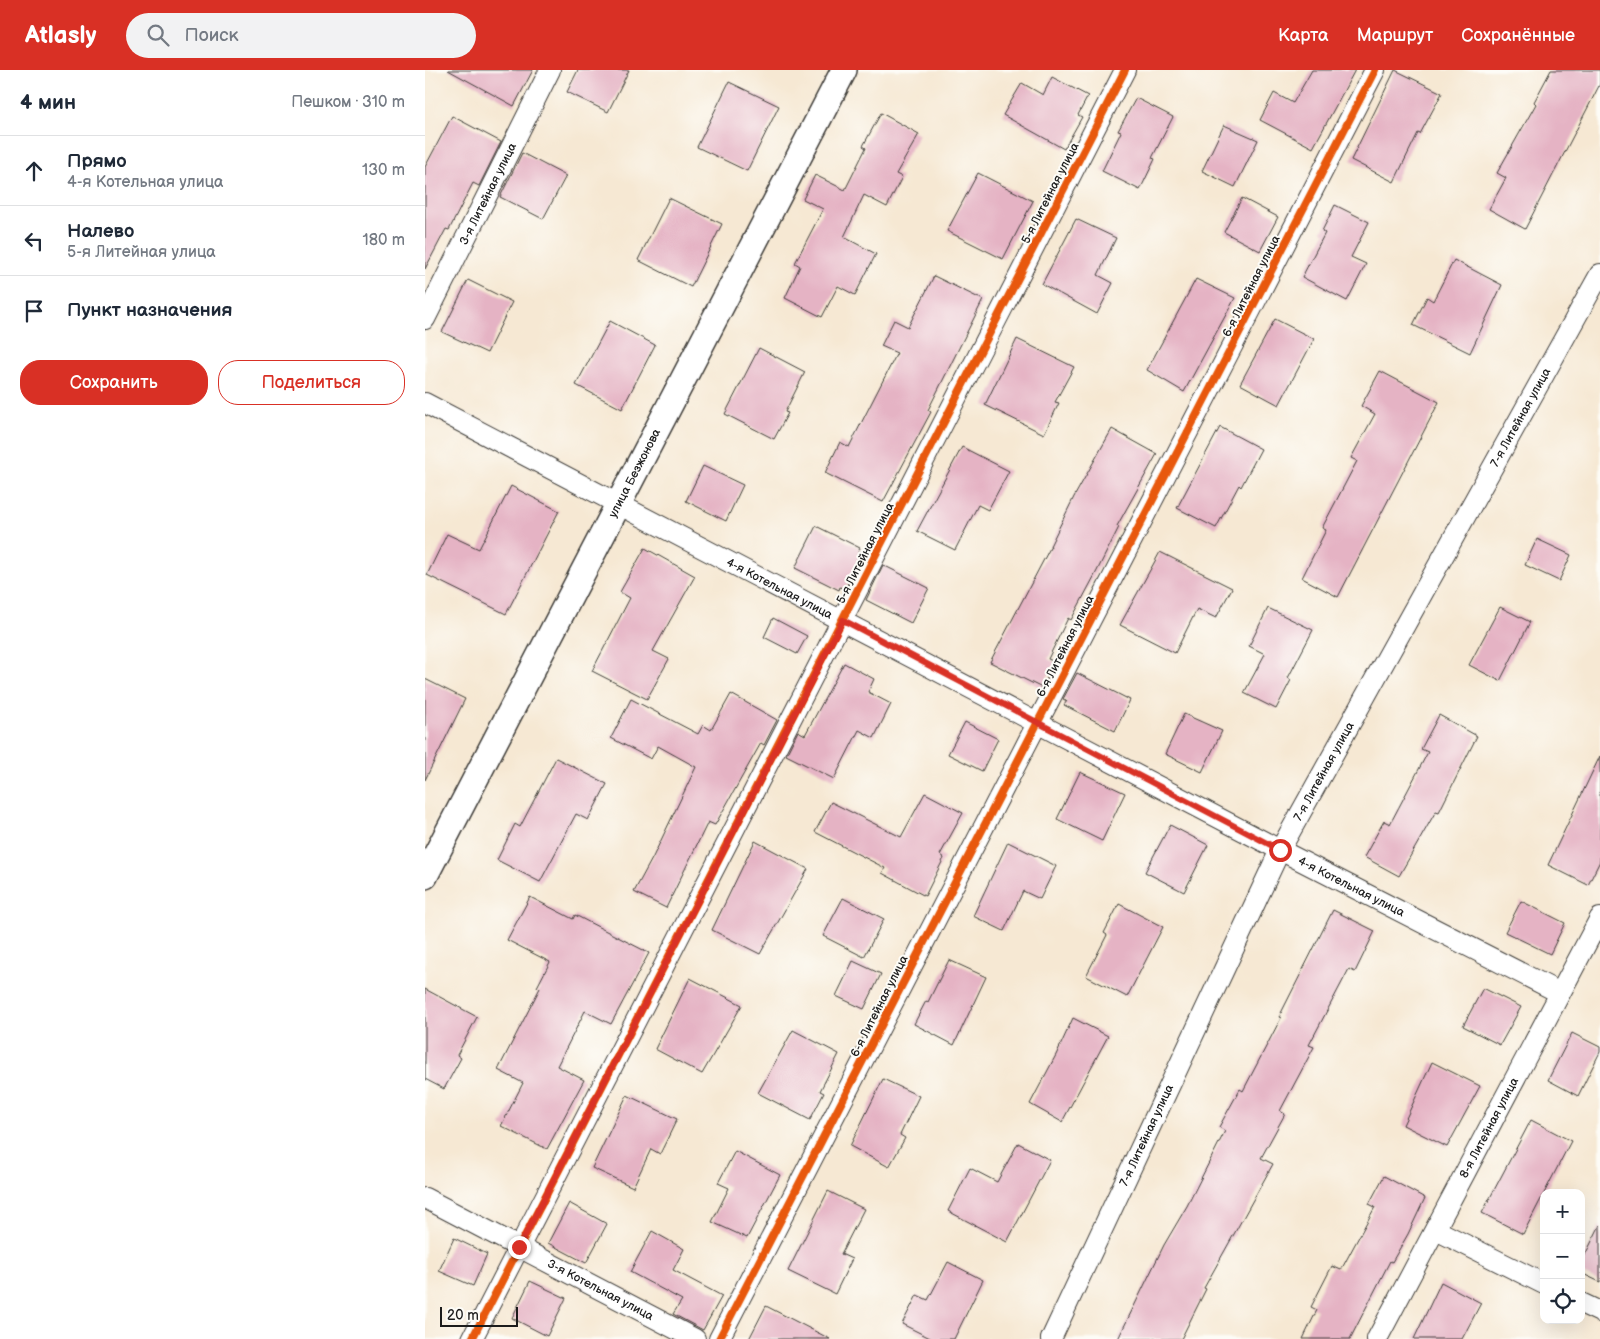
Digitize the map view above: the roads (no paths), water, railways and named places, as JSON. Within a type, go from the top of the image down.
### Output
[{"type":"street","name":"3-я Литейная улица","points":[[425,318],[550,70]]},
{"type":"street","name":"улица Безжонова","points":[[425,876],[844,70]]},
{"type":"street","name":"5-я Литейная улица","points":[[472,1339],[1125,70]]},
{"type":"street","name":"6-я Литейная улица","points":[[719,1339],[1375,70]]},
{"type":"street","name":"7-я Литейная улица","points":[[1051,1339],[1280,850],[1600,274]]},
{"type":"street","name":"4-я Котельная улица","points":[[425,403],[1039,722],[1280,850],[1560,993]]},
{"type":"street","name":"8-я Литейная улица","points":[[1377,1339],[1600,918]]},
{"type":"street","name":"3-я Котельная улица","points":[[425,1198],[695,1339]]},
{"type":"street","points":[[1436,1230],[1540,1282]]},
{"type":"street","points":[[1585,1305],[1600,1312]]}]
